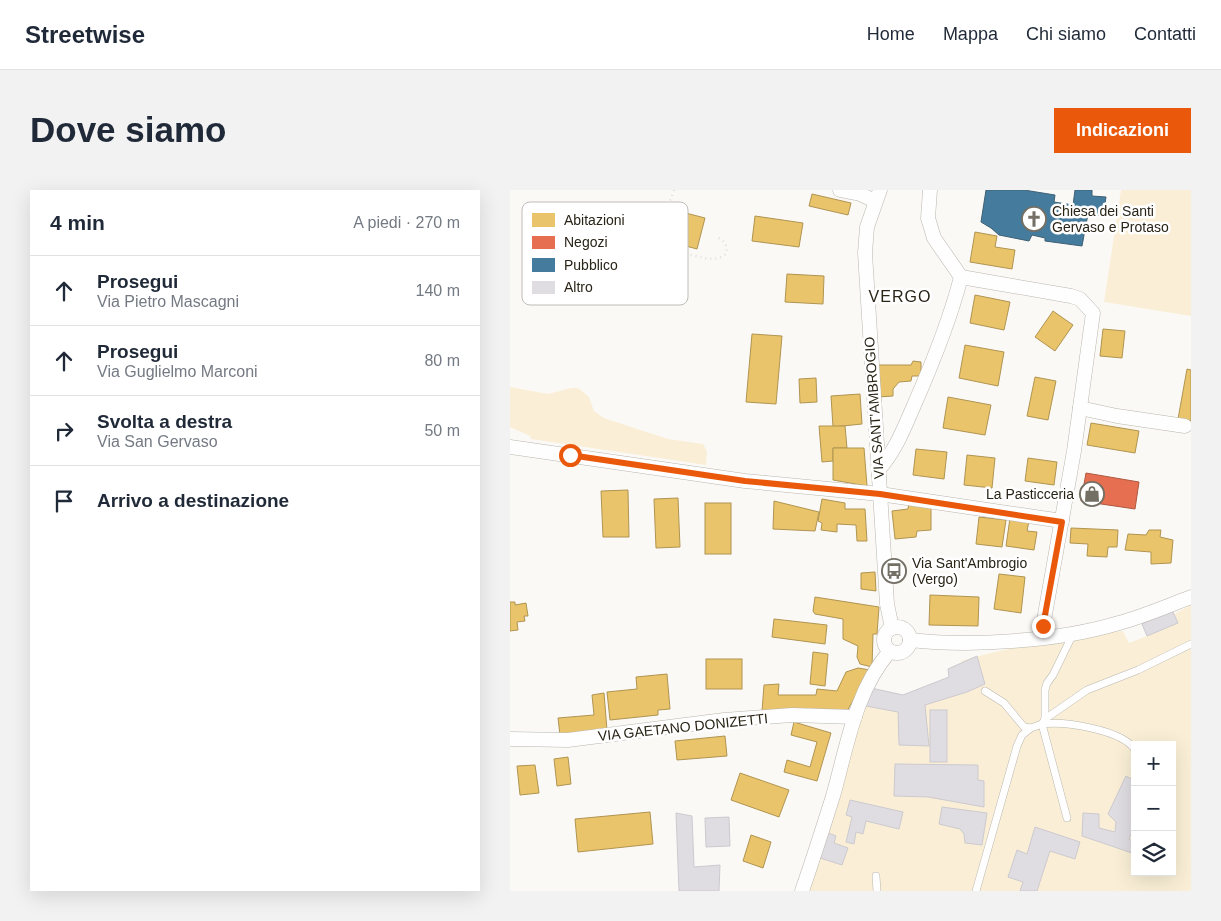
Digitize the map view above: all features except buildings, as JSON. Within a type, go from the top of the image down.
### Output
[{"type":"street","points":[[840,190],[878,195]]},
{"type":"street","points":[[930,190],[928,218],[934,238],[961,277],[1071,296],[1087,305],[1093,314],[1062,522],[1041,637]]},
{"type":"street","name":"VIA SANT'AMBROGIO","points":[[878,195],[867,227],[864,253],[886,604],[892,628]]},
{"type":"street","points":[[879,469],[890,457],[897,444],[928,374],[961,277]]},
{"type":"street","points":[[1080,408],[1117,416],[1186,426]]},
{"type":"street","points":[[510,447],[745,481],[880,494],[1062,522]]},
{"type":"street","points":[[910,640],[962,642],[1041,637],[1096,629],[1119,623],[1191,596]]},
{"type":"street","points":[[892,628],[905,629],[910,640],[909,646],[903,652],[890,651],[884,641],[886,633],[892,628]]},
{"type":"street","points":[[802,891],[855,717],[870,680],[890,651]]},
{"type":"street","name":"VIA GAETANO DONIZETTI","points":[[510,739],[568,740],[724,720],[792,715],[855,717]]},
{"type":"lane","points":[[1067,818],[1044,721],[1047,683],[1053,675],[1070,638]]},
{"type":"lane","points":[[976,891],[1017,746],[1022,735],[1087,690],[1138,670],[1191,644]]},
{"type":"lane","points":[[985,691],[1004,703],[1024,727],[1032,728]]},
{"type":"lane","points":[[1044,721],[1112,733],[1131,746]]},
{"type":"lane","points":[[876,876],[877,891]]},
{"type":"path","points":[[670,202],[674,190]]},
{"type":"path","points":[[688,254],[708,259],[720,258],[726,254],[727,248],[724,240],[715,236]]},
{"type":"shaded area","points":[[1121,190],[1191,190],[1191,316],[1104,302]]},
{"type":"shaded area","points":[[510,387],[548,394],[578,388],[589,397],[594,411],[604,418],[668,439],[703,444],[707,451],[706,465],[531,439],[530,436],[510,427]]},
{"type":"shaded area","points":[[1191,605],[1191,891],[804,891],[871,688],[903,695],[949,677],[948,669],[962,665],[961,661],[981,655],[1082,636],[1123,631],[1129,643],[1147,636],[1142,624],[1172,610],[1174,614]]},
{"type":"place","name":"Chiesa dei Santi Gervaso e Protaso","points":[[1034,219]]},
{"type":"place","name":"La Pasticceria","points":[[1092,494]]},
{"type":"place","name":"Via Sant'Ambrogio (Vergo)","points":[[894,571]]},
{"type":"district","name":"VERGO","points":[[900,296]]},
{"type":"route","points":[[570,455],[745,481],[880,494],[952,506],[1052,518],[1062,522],[1043,626]]}]
